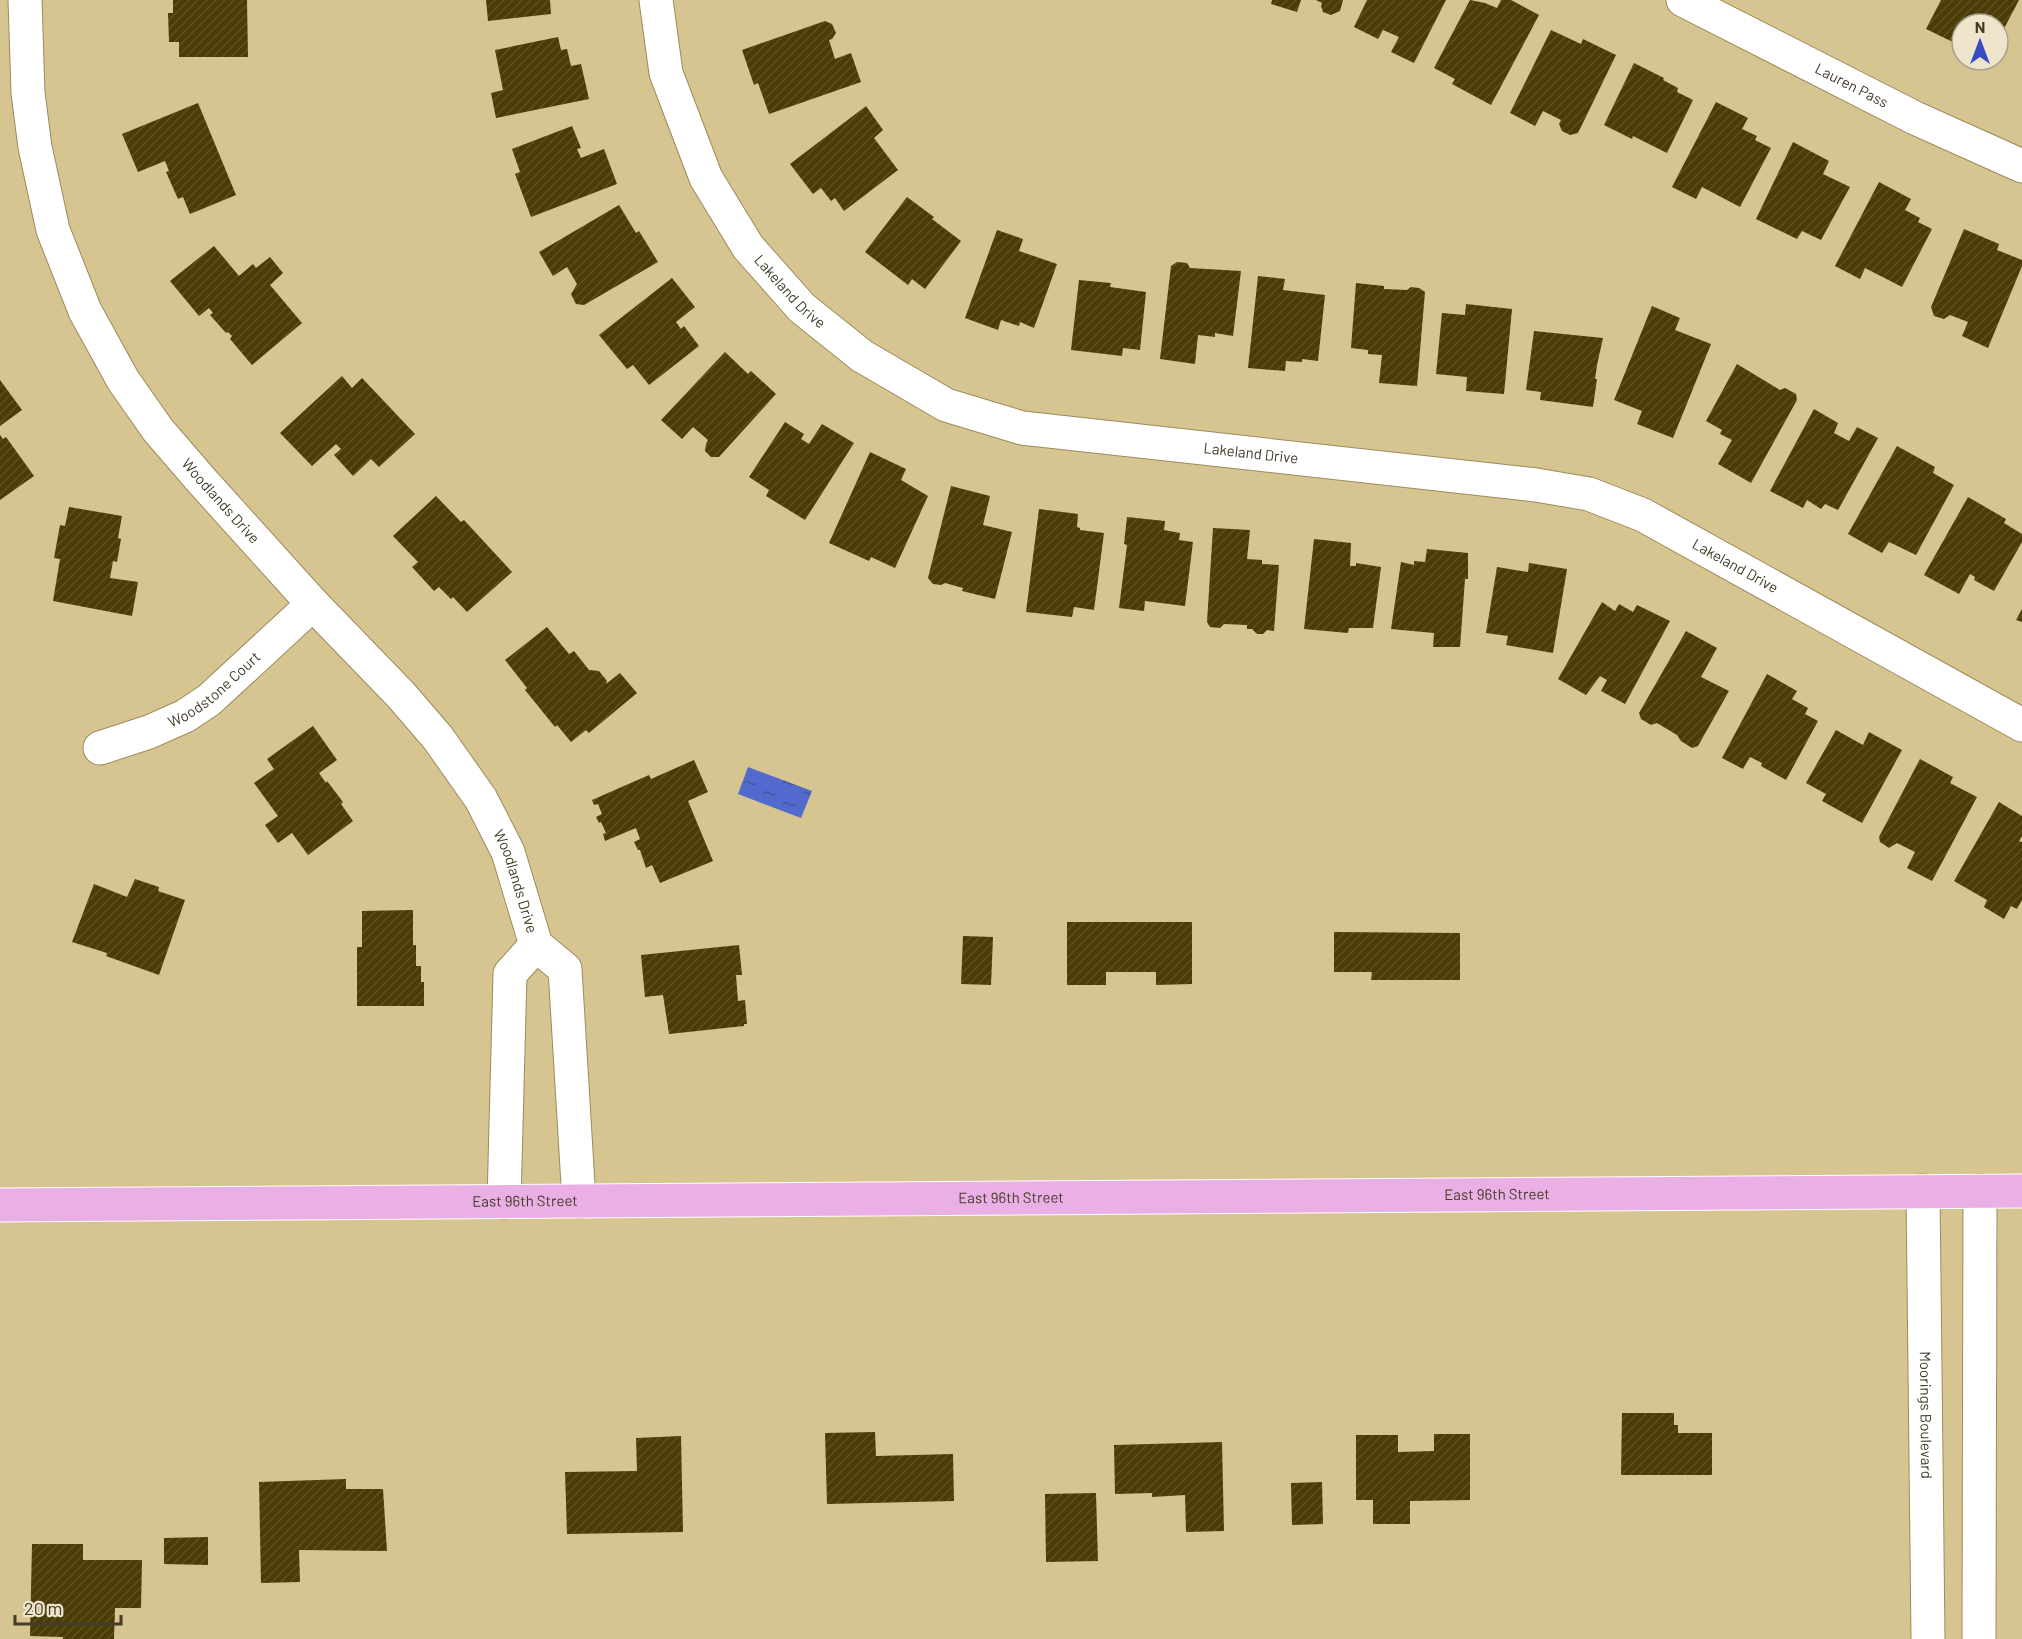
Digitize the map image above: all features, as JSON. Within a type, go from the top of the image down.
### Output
[{"type":"main road","name":"East 96th Street","points":[[0,1205],[2022,1191]]},
{"type":"street","name":"Woodlands Drive","points":[[26,0],[28,93],[35,147],[53,230],[86,311],[123,380],[158,430],[313,604],[401,695],[438,738],[480,799],[508,852],[536,945],[564,969],[579,1201]]},
{"type":"street","name":"Lakeland Drive","points":[[656,0],[666,73],[670,84],[706,178],[748,247],[810,315],[862,356],[946,405],[1022,428],[1536,485],[1589,494],[1643,515],[2022,725]]},
{"type":"street","name":"Lauren Pass","points":[[1683,0],[1915,118],[2022,166]]},
{"type":"street","name":"Woodstone Court","points":[[100,747],[149,732],[185,716],[209,700],[313,604]]},
{"type":"street","name":"Woodlands Drive","points":[[504,1202],[510,974],[536,945]]},
{"type":"street","name":"Moorings Boulevard","points":[[1923,1191],[1928,1639]]},
{"type":"street","points":[[1979,1639],[1980,1191]]},
{"type":"water","points":[[748,767],[812,791],[801,818],[738,794]]},
{"type":"building","points":[[173,0],[247,0],[248,57],[179,57],[179,42],[169,42],[168,13],[173,13]]},
{"type":"building","points":[[486,0],[550,0],[551,14],[488,21]]},
{"type":"building","points":[[1272,0],[1301,0],[1297,12],[1271,4]]},
{"type":"building","points":[[1316,0],[1343,0],[1340,11],[1331,15],[1323,12],[1322,3]]},
{"type":"building","points":[[1367,0],[1446,0],[1414,63],[1391,52],[1399,37],[1383,30],[1378,39],[1354,27]]},
{"type":"building","points":[[1470,0],[1497,8],[1501,0],[1511,0],[1539,15],[1491,105],[1452,84],[1455,79],[1434,68]]},
{"type":"building","points":[[1941,0],[2019,0],[2010,17],[2010,12],[1950,12],[1950,41],[1926,29]]},
{"type":"building","points":[[825,21],[832,24],[836,33],[829,40],[835,59],[851,53],[861,82],[769,114],[758,83],[754,85],[742,50]]},
{"type":"building","points":[[1551,30],[1581,44],[1583,39],[1616,55],[1578,133],[1570,135],[1562,131],[1559,124],[1561,120],[1543,111],[1535,126],[1510,113]]},
{"type":"building","points":[[558,37],[561,50],[567,49],[571,66],[581,64],[589,99],[496,118],[491,93],[503,90],[495,50]]},
{"type":"building","points":[[1634,63],[1664,78],[1663,80],[1678,88],[1677,92],[1693,100],[1667,153],[1604,125]]},
{"type":"building","points":[[1716,102],[1748,118],[1742,129],[1757,136],[1755,140],[1771,148],[1740,207],[1702,187],[1696,199],[1672,187]]},
{"type":"building","points":[[198,103],[236,195],[190,214],[183,197],[178,199],[166,172],[169,171],[165,161],[138,172],[122,134]]},
{"type":"building","points":[[866,106],[883,130],[874,138],[898,170],[844,211],[835,198],[831,201],[821,188],[813,194],[790,164]]},
{"type":"building","points":[[572,126],[581,148],[577,149],[581,158],[604,149],[617,184],[531,217],[515,174],[520,172],[512,149]]},
{"type":"building","points":[[1793,142],[1829,161],[1823,174],[1850,187],[1821,240],[1802,231],[1797,239],[1756,219]]},
{"type":"building","points":[[1879,182],[1911,199],[1905,210],[1920,218],[1918,222],[1932,229],[1902,287],[1865,268],[1860,279],[1835,266]]},
{"type":"building","points":[[907,197],[961,241],[925,289],[912,279],[908,285],[865,252]]},
{"type":"building","points":[[619,205],[636,233],[639,231],[658,262],[584,305],[576,304],[571,294],[577,284],[567,267],[553,276],[539,252]]},
{"type":"building","points":[[1964,229],[1999,244],[1997,250],[2022,260],[2022,266],[1988,348],[1962,336],[1968,322],[1950,315],[1944,319],[1934,316],[1931,307]]},
{"type":"building","points":[[997,230],[1023,239],[1019,251],[1057,264],[1034,328],[1020,322],[1019,326],[1001,320],[998,330],[965,318]]},
{"type":"building","points":[[214,246],[239,276],[253,264],[256,268],[270,257],[283,273],[270,285],[302,323],[252,365],[230,339],[232,336],[226,333],[210,315],[213,313],[209,308],[199,316],[170,281]]},
{"type":"building","points":[[1177,262],[1187,263],[1190,268],[1241,271],[1233,336],[1215,333],[1215,337],[1198,335],[1195,364],[1160,359],[1171,266]]},
{"type":"building","points":[[1258,276],[1285,279],[1283,290],[1325,295],[1318,361],[1302,359],[1302,362],[1286,361],[1285,371],[1248,368]]},
{"type":"building","points":[[672,278],[695,307],[676,322],[681,329],[684,326],[699,346],[649,385],[633,365],[627,369],[599,335]]},
{"type":"building","points":[[1079,280],[1111,283],[1110,287],[1146,292],[1140,350],[1123,348],[1122,356],[1071,350]]},
{"type":"building","points":[[1356,283],[1384,286],[1384,289],[1419,288],[1425,292],[1417,386],[1379,383],[1382,355],[1368,354],[1368,350],[1351,348]]},
{"type":"building","points":[[1466,304],[1512,309],[1504,394],[1466,391],[1467,377],[1436,374],[1442,313],[1465,315]]},
{"type":"building","points":[[1652,306],[1680,318],[1675,330],[1711,344],[1673,438],[1637,424],[1642,411],[1614,400]]},
{"type":"building","points":[[1534,331],[1603,338],[1597,365],[1593,407],[1540,400],[1541,392],[1526,390]]},
{"type":"building","points":[[725,352],[748,374],[751,371],[776,394],[719,457],[711,457],[705,451],[708,440],[693,427],[682,439],[661,420]]},
{"type":"building","points":[[1737,364],[1780,390],[1785,388],[1796,394],[1797,400],[1751,483],[1718,464],[1732,440],[1720,434],[1722,430],[1706,421]]},
{"type":"building","points":[[342,376],[352,388],[362,378],[415,434],[379,467],[371,459],[353,476],[334,455],[341,449],[336,444],[312,466],[280,433]]},
{"type":"building","points":[[0,380],[22,410],[0,426]]},
{"type":"building","points":[[1814,409],[1838,423],[1834,433],[1849,441],[1857,427],[1878,438],[1838,510],[1825,504],[1821,509],[1807,500],[1803,508],[1770,491]]},
{"type":"building","points":[[785,422],[804,434],[801,439],[809,444],[822,424],[854,443],[805,520],[766,496],[769,490],[749,477]]},
{"type":"building","points":[[0,435],[3,439],[6,437],[34,476],[0,500]]},
{"type":"building","points":[[1897,446],[1935,467],[1933,473],[1954,485],[1916,555],[1889,542],[1882,553],[1848,534]]},
{"type":"building","points":[[870,452],[906,469],[901,480],[928,496],[895,568],[871,557],[869,561],[829,543]]},
{"type":"building","points":[[951,486],[990,496],[983,525],[1012,532],[995,599],[962,591],[963,588],[945,583],[933,584],[928,578]]},
{"type":"building","points":[[436,496],[461,522],[464,520],[512,572],[467,612],[453,597],[451,599],[439,587],[434,591],[412,567],[418,562],[393,536]]},
{"type":"building","points":[[1968,497],[2006,519],[2004,523],[2022,534],[2022,542],[1994,591],[1974,580],[1975,577],[1970,574],[1959,594],[1924,575]]},
{"type":"building","points":[[69,507],[122,516],[117,562],[113,561],[110,578],[138,582],[132,616],[53,601],[60,559],[54,558],[60,525],[65,526]]},
{"type":"building","points":[[1039,509],[1078,514],[1077,527],[1080,530],[1104,533],[1094,610],[1074,607],[1072,617],[1026,612]]},
{"type":"building","points":[[1127,517],[1165,521],[1164,530],[1180,533],[1179,540],[1193,542],[1185,606],[1145,601],[1144,611],[1119,608],[1127,545],[1124,544]]},
{"type":"building","points":[[1213,528],[1250,530],[1247,559],[1262,560],[1262,564],[1279,565],[1274,631],[1267,630],[1263,634],[1257,634],[1252,629],[1247,629],[1247,625],[1224,624],[1220,628],[1210,627],[1207,622]]},
{"type":"building","points":[[1314,539],[1351,543],[1350,566],[1356,566],[1356,563],[1381,567],[1373,628],[1349,628],[1348,633],[1304,629]]},
{"type":"building","points":[[1427,549],[1468,553],[1468,579],[1465,579],[1460,647],[1433,647],[1434,633],[1391,629],[1401,562],[1414,565],[1414,561],[1425,562]]},
{"type":"building","points":[[1529,563],[1567,569],[1553,653],[1506,645],[1508,636],[1486,633],[1497,567],[1528,572]]},
{"type":"building","points":[[1602,602],[1615,611],[1619,604],[1633,612],[1637,605],[1670,621],[1625,704],[1601,691],[1607,680],[1600,676],[1586,695],[1558,679]]},
{"type":"building","points":[[2022,609],[2022,622],[2016,620]]},
{"type":"building","points":[[547,627],[569,654],[574,651],[589,670],[599,671],[607,681],[606,684],[620,673],[637,693],[589,733],[586,730],[571,742],[557,725],[555,727],[525,690],[527,688],[505,660]]},
{"type":"building","points":[[1686,631],[1717,648],[1701,677],[1729,691],[1698,746],[1692,748],[1681,741],[1677,735],[1657,723],[1651,725],[1641,719],[1639,713]]},
{"type":"building","points":[[1767,674],[1797,691],[1792,699],[1808,708],[1805,714],[1818,721],[1786,780],[1750,757],[1743,769],[1722,758]]},
{"type":"building","points":[[313,726],[337,760],[319,773],[343,802],[341,804],[353,821],[308,855],[292,833],[278,843],[265,825],[278,816],[254,783],[274,769],[267,759]]},
{"type":"building","points":[[1836,730],[1863,745],[1869,732],[1902,750],[1862,823],[1822,801],[1826,794],[1806,783]]},
{"type":"building","points":[[1920,759],[1953,777],[1950,783],[1977,797],[1932,881],[1907,868],[1915,852],[1897,843],[1889,848],[1880,842],[1879,837]]},
{"type":"building","points":[[694,760],[708,792],[688,801],[713,861],[660,883],[652,865],[646,868],[640,850],[634,842],[640,839],[636,828],[605,841],[603,834],[606,833],[596,817],[602,814],[598,804],[594,805],[592,800],[649,775],[651,779]]},
{"type":"building","points":[[1999,802],[2022,816],[2022,836],[2019,841],[2022,842],[2022,900],[2017,909],[2011,906],[2004,919],[1984,907],[1987,900],[1954,881]]},
{"type":"building","points":[[135,879],[159,887],[158,891],[185,900],[159,975],[106,956],[107,953],[72,942],[94,884],[127,897]]},
{"type":"building","points":[[413,910],[413,945],[416,945],[416,966],[421,966],[421,982],[424,982],[424,1006],[357,1006],[357,947],[362,947],[362,911]]},
{"type":"building","points":[[1067,922],[1192,922],[1192,984],[1156,985],[1156,972],[1106,972],[1106,985],[1067,985]]},
{"type":"building","points":[[1334,932],[1460,933],[1460,980],[1371,980],[1372,972],[1334,972]]},
{"type":"building","points":[[963,936],[993,937],[991,985],[961,984]]},
{"type":"building","points":[[739,945],[742,975],[736,975],[738,1001],[745,1000],[747,1024],[669,1034],[663,995],[645,997],[641,955]]},
{"type":"building","points":[[1622,1413],[1674,1413],[1674,1425],[1678,1425],[1678,1433],[1712,1433],[1712,1475],[1621,1475]]},
{"type":"building","points":[[875,1432],[876,1456],[953,1454],[954,1501],[827,1504],[825,1433]]},
{"type":"building","points":[[1434,1434],[1470,1434],[1470,1500],[1410,1501],[1410,1524],[1373,1524],[1373,1500],[1356,1500],[1356,1435],[1398,1435],[1398,1452],[1434,1451]]},
{"type":"building","points":[[681,1436],[683,1532],[567,1534],[565,1472],[637,1471],[636,1438]]},
{"type":"building","points":[[1222,1442],[1224,1531],[1186,1532],[1185,1495],[1152,1497],[1152,1493],[1115,1494],[1114,1445]]},
{"type":"building","points":[[346,1479],[346,1489],[383,1489],[387,1551],[299,1550],[300,1582],[261,1583],[259,1482]]},
{"type":"building","points":[[1322,1482],[1323,1524],[1292,1525],[1291,1483]]},
{"type":"building","points":[[1096,1493],[1098,1561],[1046,1562],[1045,1494]]},
{"type":"building","points":[[208,1537],[208,1565],[164,1564],[164,1538]]},
{"type":"building","points":[[32,1544],[83,1544],[83,1560],[142,1560],[141,1608],[115,1608],[114,1639],[63,1639],[63,1637],[30,1636]]}]
